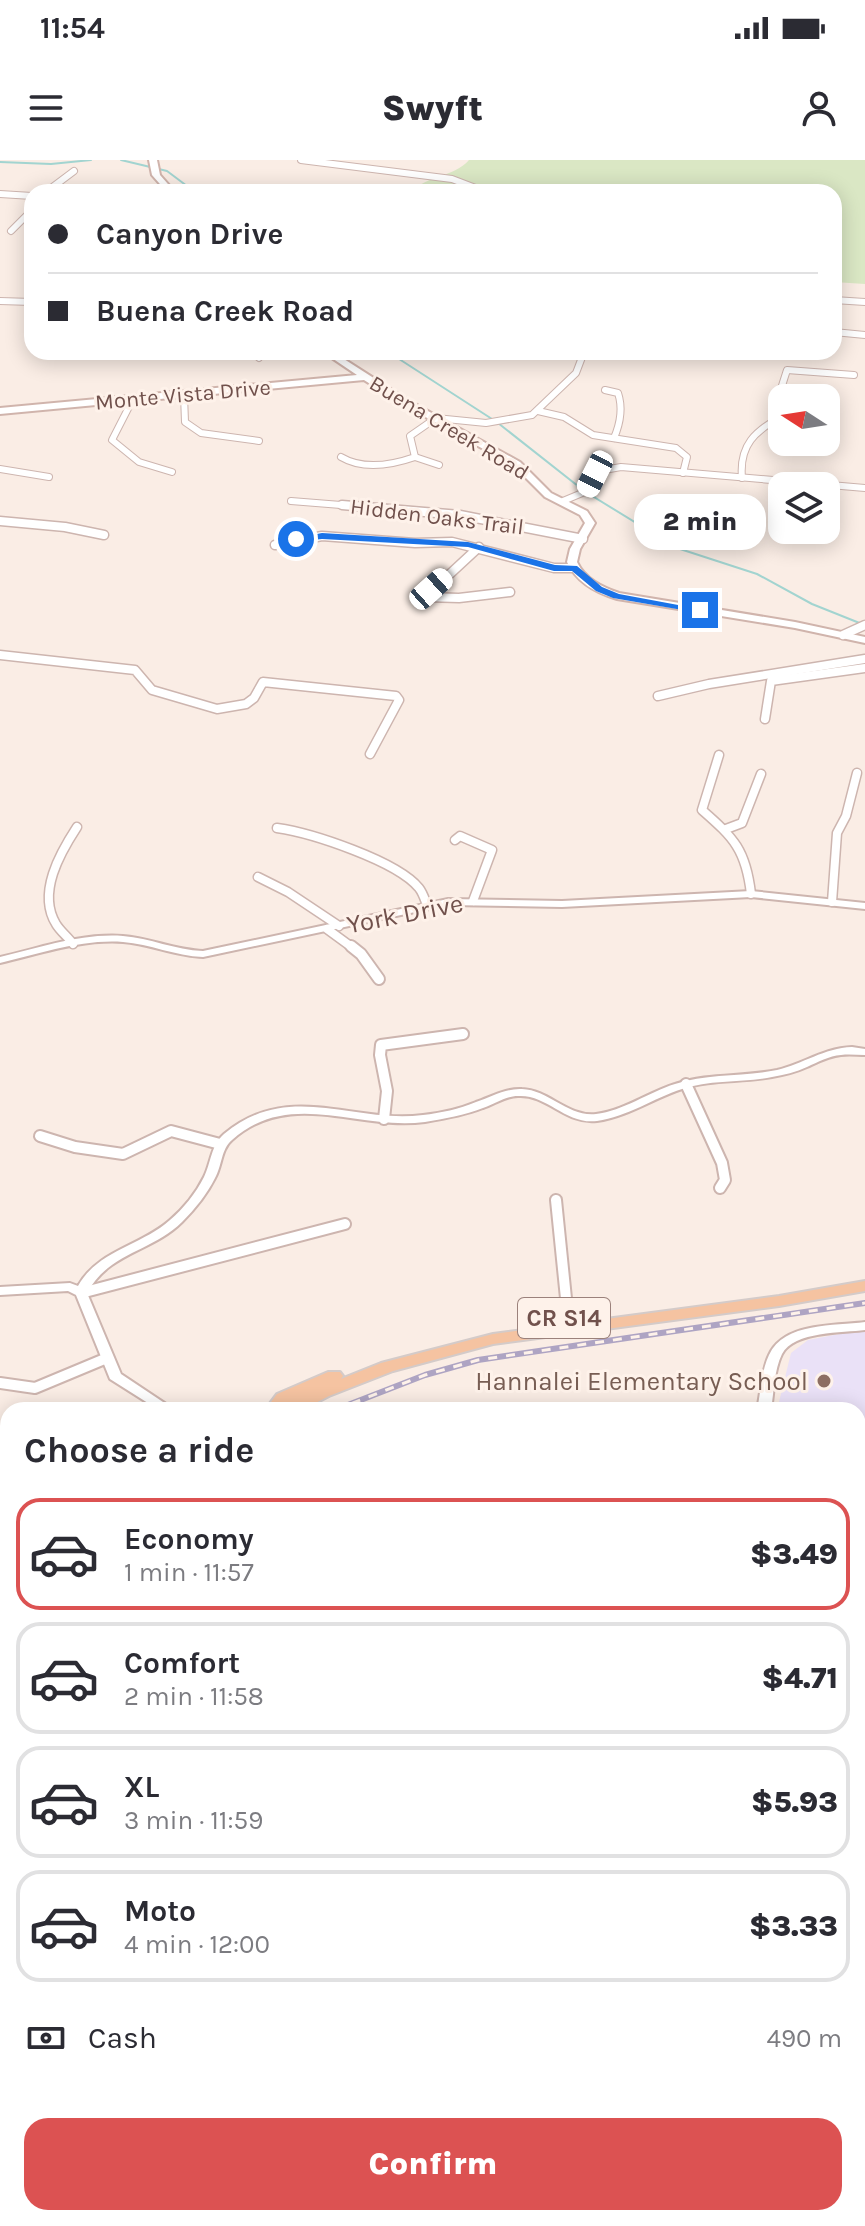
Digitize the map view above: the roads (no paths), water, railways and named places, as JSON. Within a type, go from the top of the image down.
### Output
[{"type":"main road","points":[[153,164],[163,184]]},
{"type":"main road","name":"Buena Creek Road","points":[[339,360],[517,464],[548,495],[589,518],[583,539]]},
{"type":"main road","name":"Monte Vista Drive","points":[[0,411],[365,377]]},
{"type":"main road","points":[[583,539],[572,555],[574,568],[599,589],[617,596],[865,640]]},
{"type":"main road","name":"CR S14","points":[[281,1402],[302,1389],[386,1357],[488,1330],[865,1277]]},
{"type":"main road","name":"CR S14","points":[[304,1402],[387,1367],[493,1339],[865,1286]]},
{"type":"street","points":[[301,160],[343,169],[455,178],[474,184]]},
{"type":"street","points":[[57,184],[74,171]]},
{"type":"street","points":[[0,194],[24,196]]},
{"type":"street","points":[[11,231],[24,218]]},
{"type":"street","points":[[0,301],[24,302]]},
{"type":"street","points":[[842,301],[865,302]]},
{"type":"street","points":[[842,333],[865,335]]},
{"type":"street","points":[[415,457],[410,436],[436,418],[486,423],[528,417],[576,373],[581,360]]},
{"type":"street","points":[[783,384],[787,370],[854,375]]},
{"type":"street","points":[[605,390],[618,393],[621,399],[618,430],[614,438]]},
{"type":"street","points":[[184,395],[185,422],[196,431],[259,441]]},
{"type":"street","points":[[133,399],[112,440],[127,457],[149,468],[172,472]]},
{"type":"street","points":[[538,411],[564,417],[593,435],[676,448],[687,457],[683,473]]},
{"type":"street","points":[[742,478],[740,454],[759,429],[768,424]]},
{"type":"street","points":[[341,457],[355,464],[387,463],[415,457],[439,465]]},
{"type":"street","points":[[563,501],[587,491],[595,474],[610,468],[865,488]]},
{"type":"street","points":[[0,469],[49,477]]},
{"type":"street","name":"Hidden Oaks Trail","points":[[291,501],[460,515],[583,539]]},
{"type":"street","points":[[0,521],[104,535]]},
{"type":"street","points":[[275,545],[322,536],[415,543],[452,542],[554,568],[574,568]]},
{"type":"street","points":[[479,547],[425,597],[459,598],[510,592]]},
{"type":"street","points":[[843,635],[865,625]]},
{"type":"street","points":[[0,655],[135,670],[152,690],[217,709],[246,704],[254,698],[263,682],[396,696],[399,700],[370,754]]},
{"type":"street","points":[[658,696],[704,682],[865,659]]},
{"type":"street","points":[[765,719],[771,681],[865,668]]},
{"type":"street","points":[[719,755],[702,810],[735,839],[749,878],[751,894]]},
{"type":"street","points":[[832,902],[837,833],[846,816],[857,773]]},
{"type":"street","points":[[726,829],[742,823],[761,774]]},
{"type":"street","points":[[73,944],[55,921],[51,885],[61,855],[77,827]]},
{"type":"street","points":[[277,828],[305,832],[398,870],[420,889],[427,905]]},
{"type":"street","points":[[455,840],[460,836],[492,850],[473,901]]},
{"type":"street","points":[[258,877],[280,884],[303,904],[339,926]]},
{"type":"street","name":"York Drive","points":[[0,960],[73,944],[120,938],[148,941],[189,955],[203,954],[427,905],[473,901],[562,904],[751,894],[865,906]]},
{"type":"street","points":[[327,929],[361,954],[379,979]]},
{"type":"street","points":[[384,1119],[387,1095],[378,1054],[381,1045],[463,1034]]},
{"type":"street","points":[[81,1293],[86,1279],[104,1263],[175,1222],[210,1178],[220,1144],[228,1136],[261,1119],[303,1107],[384,1119],[435,1117],[524,1092],[545,1096],[572,1115],[593,1118],[705,1079],[762,1077],[789,1070],[829,1052],[865,1052]]},
{"type":"street","points":[[686,1084],[722,1163],[725,1180],[720,1188]]},
{"type":"street","points":[[40,1136],[75,1147],[123,1154],[171,1131],[220,1144]]},
{"type":"street","points":[[556,1200],[568,1318]]},
{"type":"street","points":[[81,1293],[345,1224]]},
{"type":"street","points":[[0,1291],[70,1287],[81,1293],[115,1376],[124,1385],[154,1402]]},
{"type":"street","points":[[766,1402],[776,1354],[781,1345],[793,1338],[865,1326]]},
{"type":"street","points":[[0,1383],[35,1388],[107,1358]]},
{"type":"waterway","points":[[0,162],[51,164],[91,160]]},
{"type":"waterway","points":[[121,160],[167,171],[184,184]]},
{"type":"waterway","points":[[401,360],[492,419]]},
{"type":"waterway","points":[[498,423],[583,490]]},
{"type":"waterway","points":[[589,494],[677,548],[757,574],[812,604],[862,624]]},
{"type":"railway","points":[[356,1402],[425,1375],[478,1360],[865,1303]]},
{"type":"place","name":"Hannalei Elementary School","points":[[824,1381]]}]
